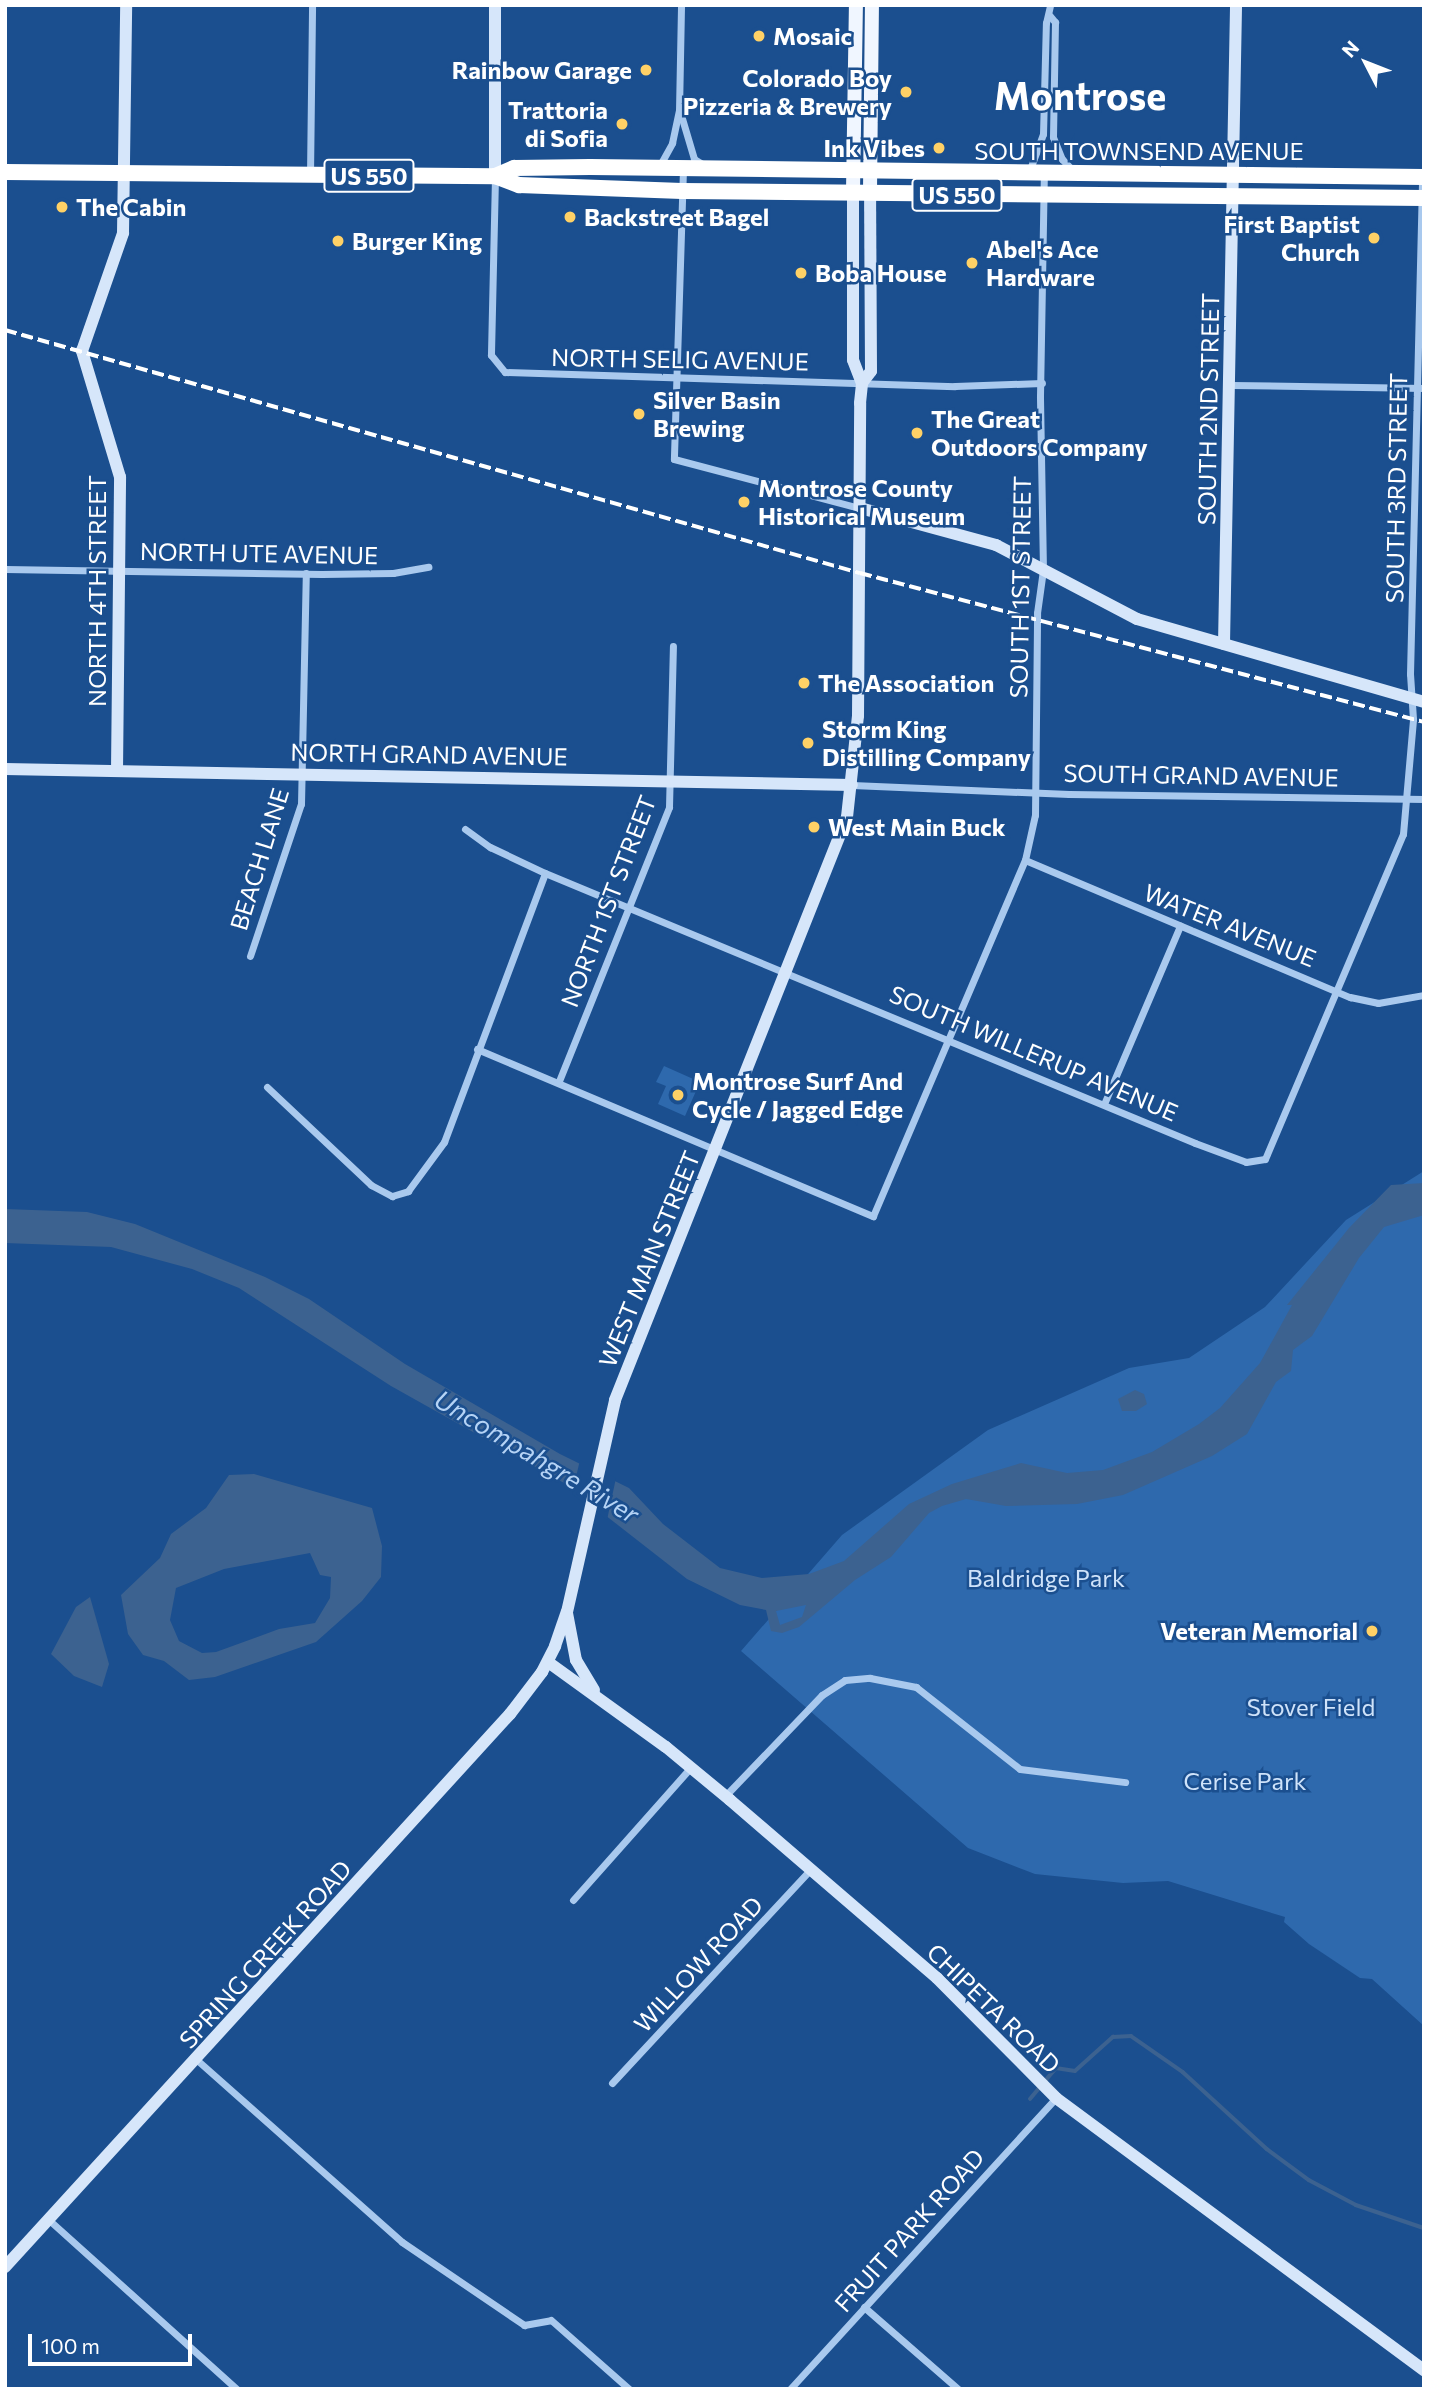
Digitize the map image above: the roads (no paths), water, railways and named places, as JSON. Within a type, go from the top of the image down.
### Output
[{"type":"highway","name":"US 550","points":[[495,176],[514,168],[862,171]]},
{"type":"highway","name":"SOUTH TOWNSEND AVENUE","points":[[862,171],[1423,177]]},
{"type":"highway","name":"US 550","points":[[5,172],[495,176],[519,186],[682,191],[870,191]]},
{"type":"highway","name":"SOUTH TOWNSEND AVENUE","points":[[870,191],[1423,198]]},
{"type":"main road","points":[[856,5],[862,171],[870,191]]},
{"type":"main road","points":[[853,191],[862,171],[872,5]]},
{"type":"street","name":"NORTH 4TH STREET","points":[[117,771],[118,466],[82,351],[121,243],[125,173],[126,5]]},
{"type":"street","points":[[310,176],[312,5]]},
{"type":"street","points":[[495,5],[495,176]]},
{"type":"street","points":[[655,169],[672,143],[680,111],[681,5]]},
{"type":"street","name":"SOUTH 1ST STREET","points":[[714,1152],[873,1216],[945,1038],[1025,860],[1037,790],[1037,613],[1044,569],[1043,194],[1036,174],[1043,134],[1046,23],[1050,16],[1050,5]]},
{"type":"street","name":"SOUTH 2ND STREET","points":[[1224,644],[1232,384],[1236,5]]},
{"type":"street","name":"SOUTH 1ST STREET","points":[[1050,16],[1055,22],[1054,143],[1076,174]]},
{"type":"street","points":[[680,111],[695,159],[715,169]]},
{"type":"street","points":[[683,168],[674,459],[996,545],[1137,619],[1418,700]]},
{"type":"street","name":"NORTH SELIG AVENUE","points":[[495,176],[491,355],[500,368],[516,375],[862,383],[1042,383]]},
{"type":"street","name":"SOUTH 3RD STREET","points":[[1265,1158],[1403,834],[1409,799],[1418,700],[1415,589],[1423,177]]},
{"type":"street","name":"WEST MAIN STREET","points":[[548,1662],[567,1612],[615,1400],[841,842],[852,785],[858,716],[862,383],[853,360],[853,191]]},
{"type":"street","name":"WEST MAIN STREET","points":[[862,383],[871,371],[872,360],[870,191]]},
{"type":"street","points":[[1232,384],[1420,388]]},
{"type":"street","name":"NORTH UTE AVENUE","points":[[5,569],[393,573],[428,567]]},
{"type":"street","name":"BEACH LANE","points":[[250,956],[301,804],[306,573]]},
{"type":"street","points":[[1415,589],[1424,589]]},
{"type":"street","name":"NORTH 1ST STREET","points":[[559,1081],[669,807],[673,646]]},
{"type":"street","name":"NORTH GRAND AVENUE","points":[[5,769],[852,785]]},
{"type":"street","name":"SOUTH GRAND AVENUE","points":[[852,785],[1424,799]]},
{"type":"street","name":"SOUTH WILLERUP AVENUE","points":[[465,829],[490,847],[545,873],[788,971],[1237,1160],[1256,1163],[1265,1158]]},
{"type":"street","name":"WATER AVENUE","points":[[1025,860],[1338,991],[1378,1003],[1424,995]]},
{"type":"street","points":[[267,1087],[382,1193],[400,1196],[418,1183],[444,1142],[545,873]]},
{"type":"street","points":[[1104,1104],[1180,926]]},
{"type":"street","points":[[477,1049],[559,1081],[714,1152]]},
{"type":"street","points":[[567,1612],[580,1670],[613,1711]]},
{"type":"street","name":"CHIPETA ROAD","points":[[548,1662],[691,1767],[725,1796],[937,1978],[1056,2098],[1424,2370]]},
{"type":"street","name":"SPRING CREEK ROAD","points":[[5,2267],[197,2060],[509,1714],[548,1662]]},
{"type":"street","points":[[725,1796],[822,1695],[845,1680],[870,1678],[916,1687],[1020,1769],[1125,1782]]},
{"type":"street","points":[[573,1900],[691,1767]]},
{"type":"street","name":"WILLOW ROAD","points":[[612,2083],[810,1870]]},
{"type":"street","points":[[197,2060],[402,2242],[524,2325],[551,2319],[629,2389]]},
{"type":"street","name":"FRUIT PARK ROAD","points":[[790,2389],[1056,2098]]},
{"type":"street","points":[[49,2220],[237,2389]]},
{"type":"street","points":[[864,2308],[958,2389]]},
{"type":"water","name":"Uncompahgre River","points":[[1424,1183],[1424,1215],[1384,1227],[1359,1258],[1312,1336],[1293,1350],[1291,1371],[1276,1382],[1247,1434],[1212,1456],[1123,1495],[1077,1504],[1006,1506],[966,1499],[942,1506],[929,1513],[891,1557],[855,1580],[799,1627],[782,1633],[771,1631],[766,1610],[740,1605],[687,1579],[564,1483],[391,1386],[239,1288],[192,1269],[111,1247],[5,1243],[5,1209],[87,1212],[135,1224],[265,1277],[309,1299],[405,1364],[560,1454],[629,1488],[663,1524],[720,1568],[762,1578],[809,1574],[844,1561],[909,1504],[952,1484],[1021,1463],[1067,1473],[1103,1470],[1152,1452],[1199,1424],[1220,1408],[1260,1363],[1292,1305],[1287,1305],[1349,1228],[1391,1185]],"holes":[[[806,1605],[802,1617],[780,1625],[776,1611]]]},
{"type":"water","points":[[1135,1390],[1144,1394],[1147,1404],[1136,1411],[1122,1411],[1118,1399]]},
{"type":"water","points":[[254,1474],[372,1508],[382,1546],[381,1577],[362,1601],[316,1642],[215,1677],[189,1680],[164,1661],[143,1655],[128,1634],[121,1595],[160,1558],[171,1534],[206,1508],[229,1475]],"holes":[[[310,1553],[320,1575],[331,1577],[330,1598],[315,1623],[279,1629],[216,1652],[202,1653],[179,1641],[170,1620],[176,1588],[224,1569]]]},
{"type":"water","points":[[90,1597],[109,1664],[102,1687],[74,1676],[51,1654],[76,1607]]},
{"type":"waterway","points":[[1030,2099],[1056,2068],[1075,2071],[1113,2037],[1131,2036],[1183,2072],[1267,2149],[1309,2180],[1356,2205],[1424,2228]]},
{"type":"railway","points":[[5,330],[860,573],[1424,722]]},
{"type":"place","name":"Mosaic","points":[[759,36]]},
{"type":"place","name":"Rainbow Garage","points":[[646,70]]},
{"type":"place","name":"Colorado Boy Pizzeria & Brewery","points":[[906,92]]},
{"type":"place","name":"Trattoria di Sofia","points":[[622,124]]},
{"type":"place","name":"Ink Vibes","points":[[939,148]]},
{"type":"place","name":"The Cabin","points":[[62,207]]},
{"type":"place","name":"Backstreet Bagel","points":[[570,217]]},
{"type":"place","name":"First Baptist Church","points":[[1374,238]]},
{"type":"place","name":"Burger King","points":[[338,241]]},
{"type":"place","name":"Abel's Ace Hardware","points":[[972,263]]},
{"type":"place","name":"Boba House","points":[[801,273]]},
{"type":"place","name":"Silver Basin Brewing","points":[[639,414]]},
{"type":"place","name":"The Great Outdoors Company","points":[[917,433]]},
{"type":"place","name":"Montrose County Historical Museum","points":[[744,502]]},
{"type":"place","name":"The Association","points":[[804,683]]},
{"type":"place","name":"Storm King Distilling Company","points":[[808,743]]},
{"type":"place","name":"West Main Buck","points":[[814,827]]},
{"type":"place","name":"Montrose Surf And Cycle / Jagged Edge","points":[[678,1095]]},
{"type":"place","name":"Veteran Memorial","points":[[1372,1631]]},
{"type":"district","name":"Montrose","points":[[1080,95]]},
{"type":"park label","name":"Baldridge Park","points":[[1046,1578]]},
{"type":"park label","name":"Stover Field","points":[[1311,1707]]},
{"type":"park label","name":"Cerise Park","points":[[1245,1781]]}]
